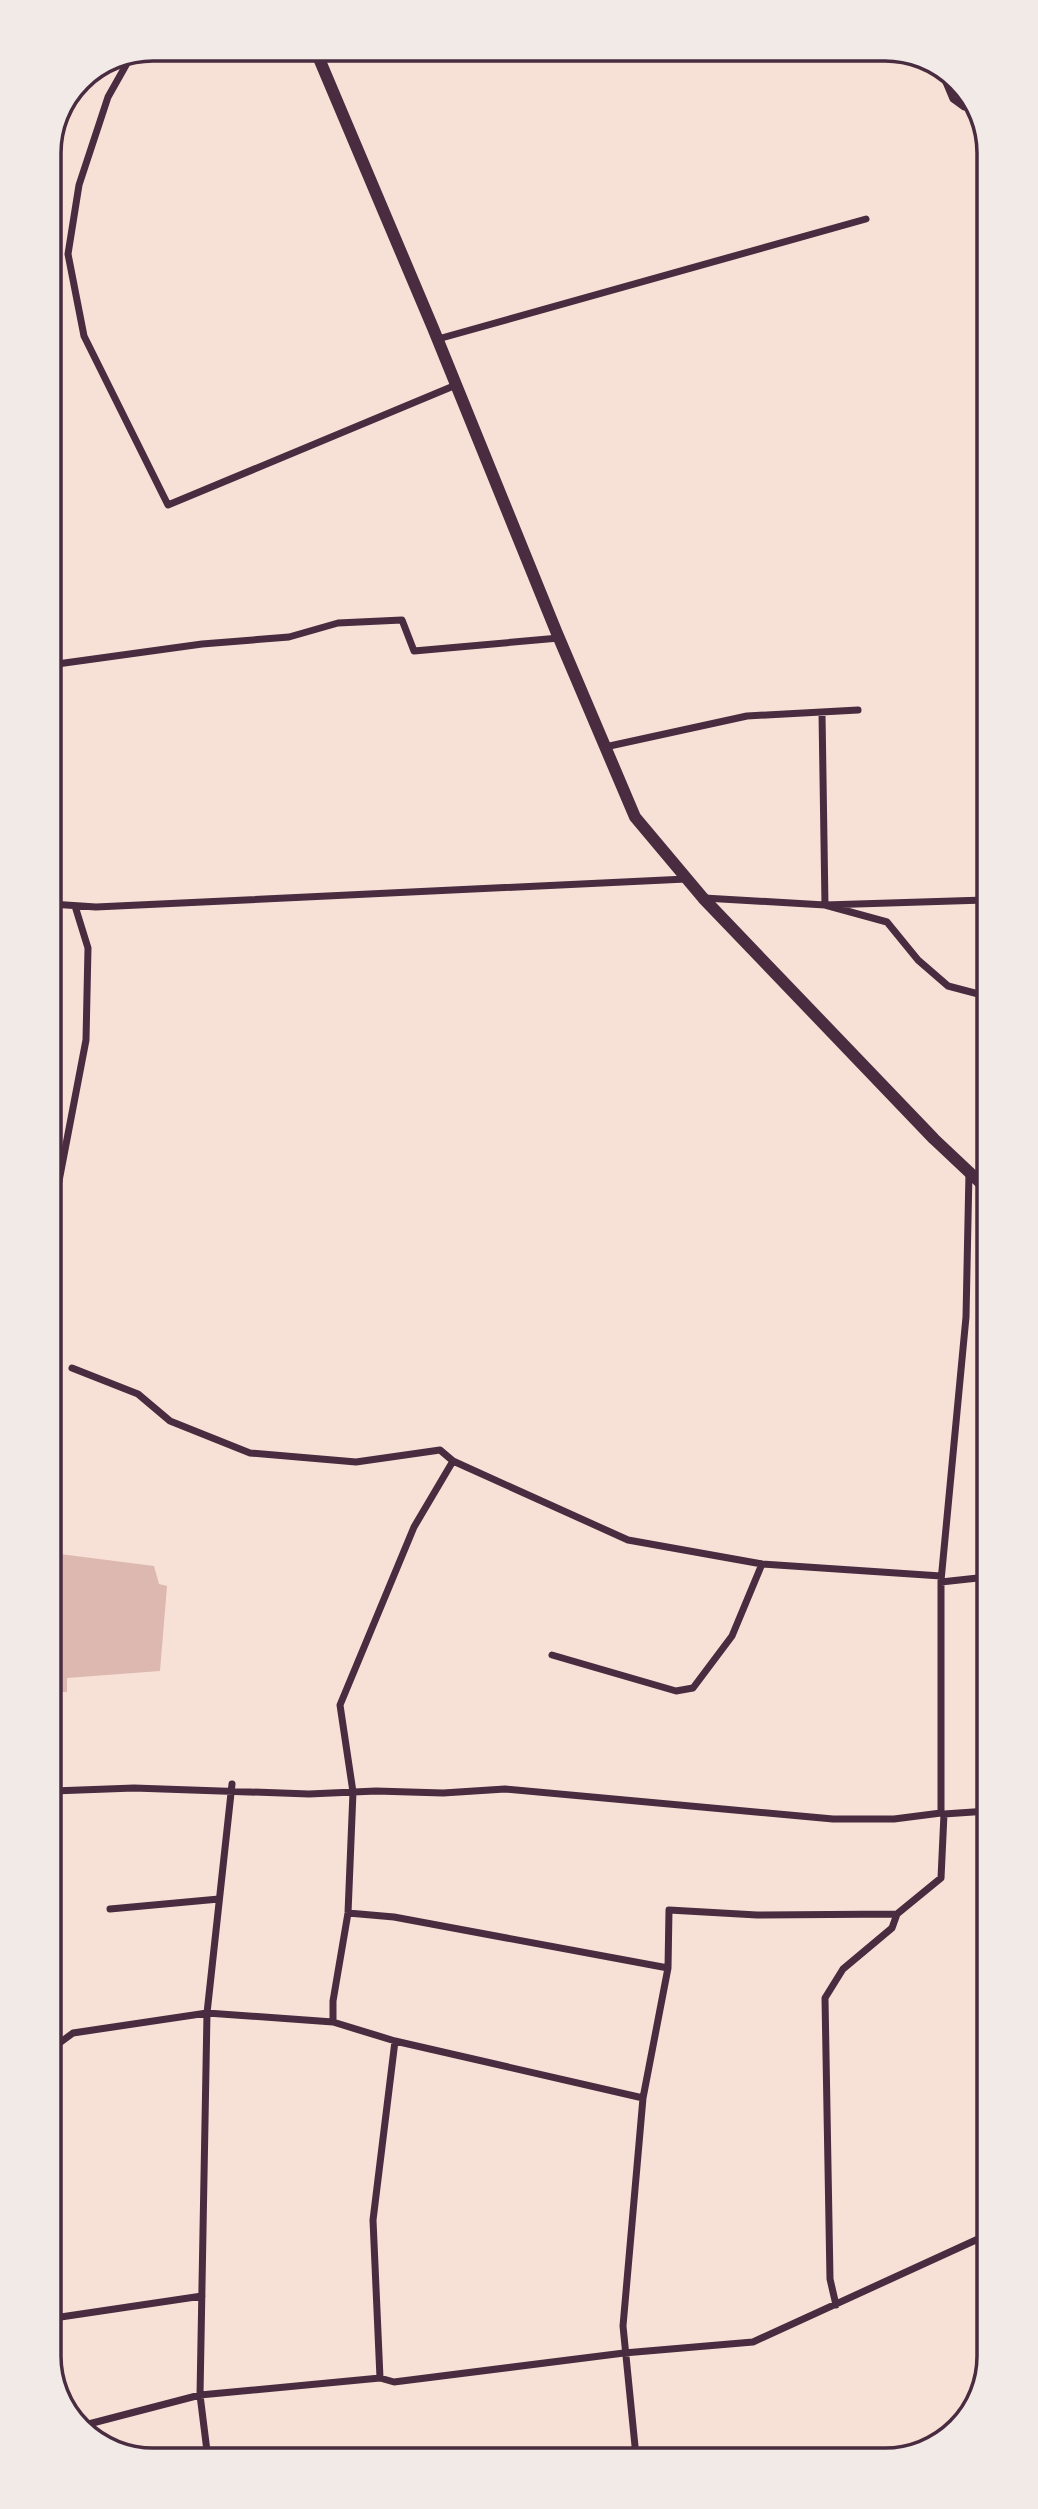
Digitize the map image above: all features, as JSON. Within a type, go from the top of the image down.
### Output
[{"type":"street","points":[[320,61],[635,817],[703,898],[934,1139],[977,1180]]},
{"type":"street","points":[[126,66],[108,97],[79,185],[68,254],[84,336],[168,505],[456,385]]},
{"type":"street","points":[[948,86],[953,99],[964,107]]},
{"type":"street","points":[[438,339],[866,219]]},
{"type":"street","points":[[61,663],[202,644],[289,636],[338,623],[402,620],[414,652],[559,638]]},
{"type":"street","points":[[605,747],[747,716],[858,710]]},
{"type":"street","points":[[822,713],[825,905]]},
{"type":"street","points":[[61,905],[96,907],[687,879]]},
{"type":"street","points":[[703,898],[825,905],[977,900]]},
{"type":"street","points":[[825,905],[887,922],[918,960],[948,986],[977,994]]},
{"type":"street","points":[[61,1171],[86,1040],[88,948],[75,906]]},
{"type":"street","points":[[61,1791],[232,1788],[309,1794],[443,1793],[505,1789],[833,1819],[894,1819],[941,1814],[941,1579],[966,1317],[969,1172]]},
{"type":"street","points":[[72,1368],[138,1394],[170,1421],[250,1454],[356,1462],[440,1450],[453,1461],[628,1540],[762,1564],[941,1579],[977,1577]]},
{"type":"street","points":[[333,2022],[333,2001],[348,1913],[353,1792],[340,1705],[414,1527],[453,1461]]},
{"type":"street","points":[[552,1655],[676,1692],[693,1688],[732,1636],[762,1564]]},
{"type":"street","points":[[207,2448],[200,2395],[207,2013],[232,1788]]},
{"type":"street","points":[[836,2305],[830,2279],[825,1998],[843,1969],[892,1928],[897,1914],[941,1878],[944,1814],[977,1812]]},
{"type":"street","points":[[110,1909],[219,1899]]},
{"type":"street","points":[[635,2448],[623,2326],[643,2098],[668,1968],[669,1910],[757,1915],[897,1914]]},
{"type":"street","points":[[348,1913],[394,1917],[668,1968]]},
{"type":"street","points":[[61,2042],[73,2033],[207,2013],[333,2022],[395,2041],[643,2098]]},
{"type":"street","points":[[380,2378],[373,2220],[395,2041]]},
{"type":"street","points":[[91,2423],[200,2395],[380,2378],[394,2382],[624,2353],[753,2342],[977,2240]]},
{"type":"street","points":[[61,2317],[202,2296]]},
{"type":"shaded area","points":[[61,1554],[154,1566],[159,1584],[167,1586],[160,1671],[67,1678],[67,1692],[61,1692]]}]
